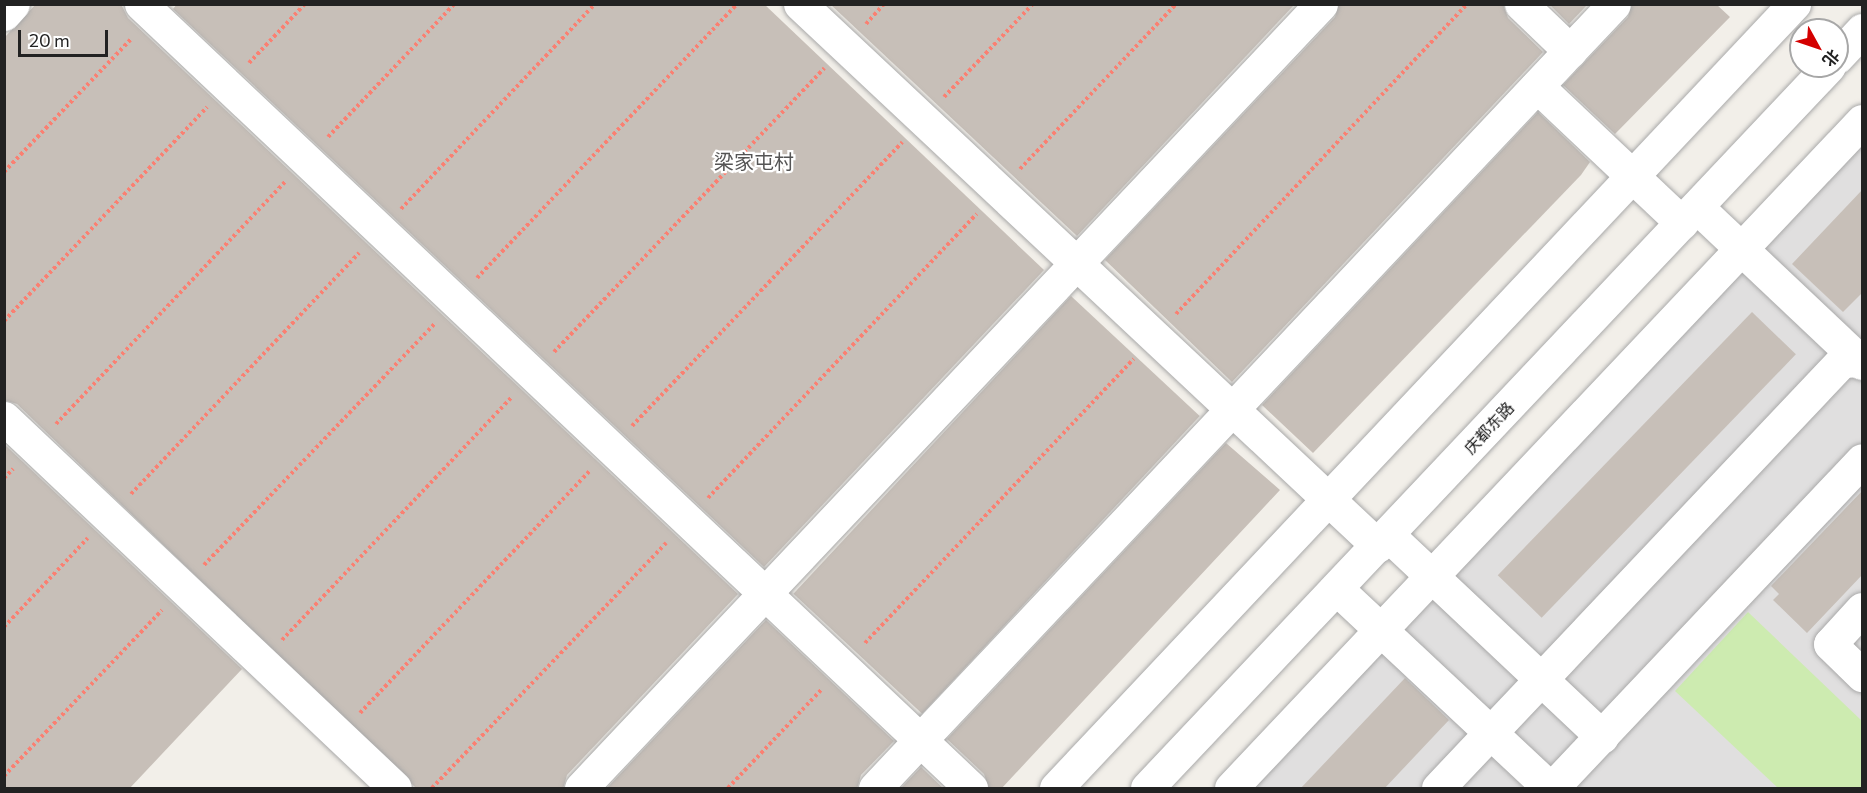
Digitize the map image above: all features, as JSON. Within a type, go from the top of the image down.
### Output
[{"type":"street","points":[[4,14],[13,4]]},
{"type":"street","points":[[800,4],[1328,500],[1432,577],[1602,737]]},
{"type":"street","points":[[581,789],[1321,4]]},
{"type":"street","points":[[1521,4],[1570,51]]},
{"type":"street","points":[[875,789],[1614,4]]},
{"type":"street","points":[[1056,789],[1794,4]]},
{"type":"street","points":[[147,10],[971,789]]},
{"type":"street","points":[[1849,45],[1863,30]]},
{"type":"street","name":"庆都东路","points":[[1147,789],[1818,78]]},
{"type":"street","points":[[1537,86],[1632,176],[1742,249],[1861,361]]},
{"type":"street","points":[[1231,789],[1863,122]]},
{"type":"street","points":[[1438,789],[1842,361],[1861,361]]},
{"type":"street","points":[[4,418],[395,789]]},
{"type":"street","points":[[1337,589],[1551,789],[1863,460]]},
{"type":"street","points":[[1863,609],[1830,644],[1863,675]]},
{"type":"path","points":[[4,321],[305,4]]},
{"type":"path","points":[[4,478],[454,4]]},
{"type":"path","points":[[4,627],[595,4]]},
{"type":"path","points":[[4,776],[737,4]]},
{"type":"path","points":[[261,661],[884,4]]},
{"type":"path","points":[[339,735],[1033,4]]},
{"type":"path","points":[[432,789],[1176,4]]},
{"type":"path","points":[[728,789],[1467,4]]},
{"type":"path","points":[[4,172],[147,10]]},
{"type":"shaded area","points":[[1862,140],[1862,788],[1248,788]]},
{"type":"green space","points":[[1748,612],[1862,721],[1862,788],[1778,788],[1675,691]]},
{"type":"building","points":[[36,4],[121,4],[128,18],[738,594],[567,775],[563,789],[417,789],[17,404],[4,400],[4,38]]},
{"type":"building","points":[[177,4],[764,4],[1044,270],[764,567],[173,9]]},
{"type":"building","points":[[830,4],[1295,4],[1077,236]]},
{"type":"building","points":[[1339,4],[1503,4],[1508,18],[1543,52],[1232,382],[1105,260],[1335,17]]},
{"type":"building","points":[[1549,4],[1588,4],[1569,24]]},
{"type":"building","points":[[1632,4],[1716,4],[1730,17],[1615,134],[1563,85],[1628,17]]},
{"type":"building","points":[[1538,112],[1590,162],[1581,175],[1313,453],[1262,405]]},
{"type":"building","points":[[1863,189],[1863,292],[1843,312],[1792,264]]},
{"type":"building","points":[[1071,296],[1200,416],[922,714],[793,594]]},
{"type":"building","points":[[1752,312],[1796,354],[1542,618],[1498,575]]},
{"type":"building","points":[[1226,443],[1280,490],[1001,789],[989,789],[984,774],[947,739]]},
{"type":"building","points":[[4,444],[242,669],[129,789],[4,789]]},
{"type":"building","points":[[1863,490],[1863,574],[1807,633],[1773,600],[1779,594],[1771,586]]},
{"type":"building","points":[[766,620],[894,741],[861,775],[857,789],[606,789]]},
{"type":"building","points":[[1405,678],[1449,720],[1384,789],[1300,789]]},
{"type":"building","points":[[921,767],[944,789],[900,789]]},
{"type":"district","name":"梁家屯村","points":[[754,161]]}]
